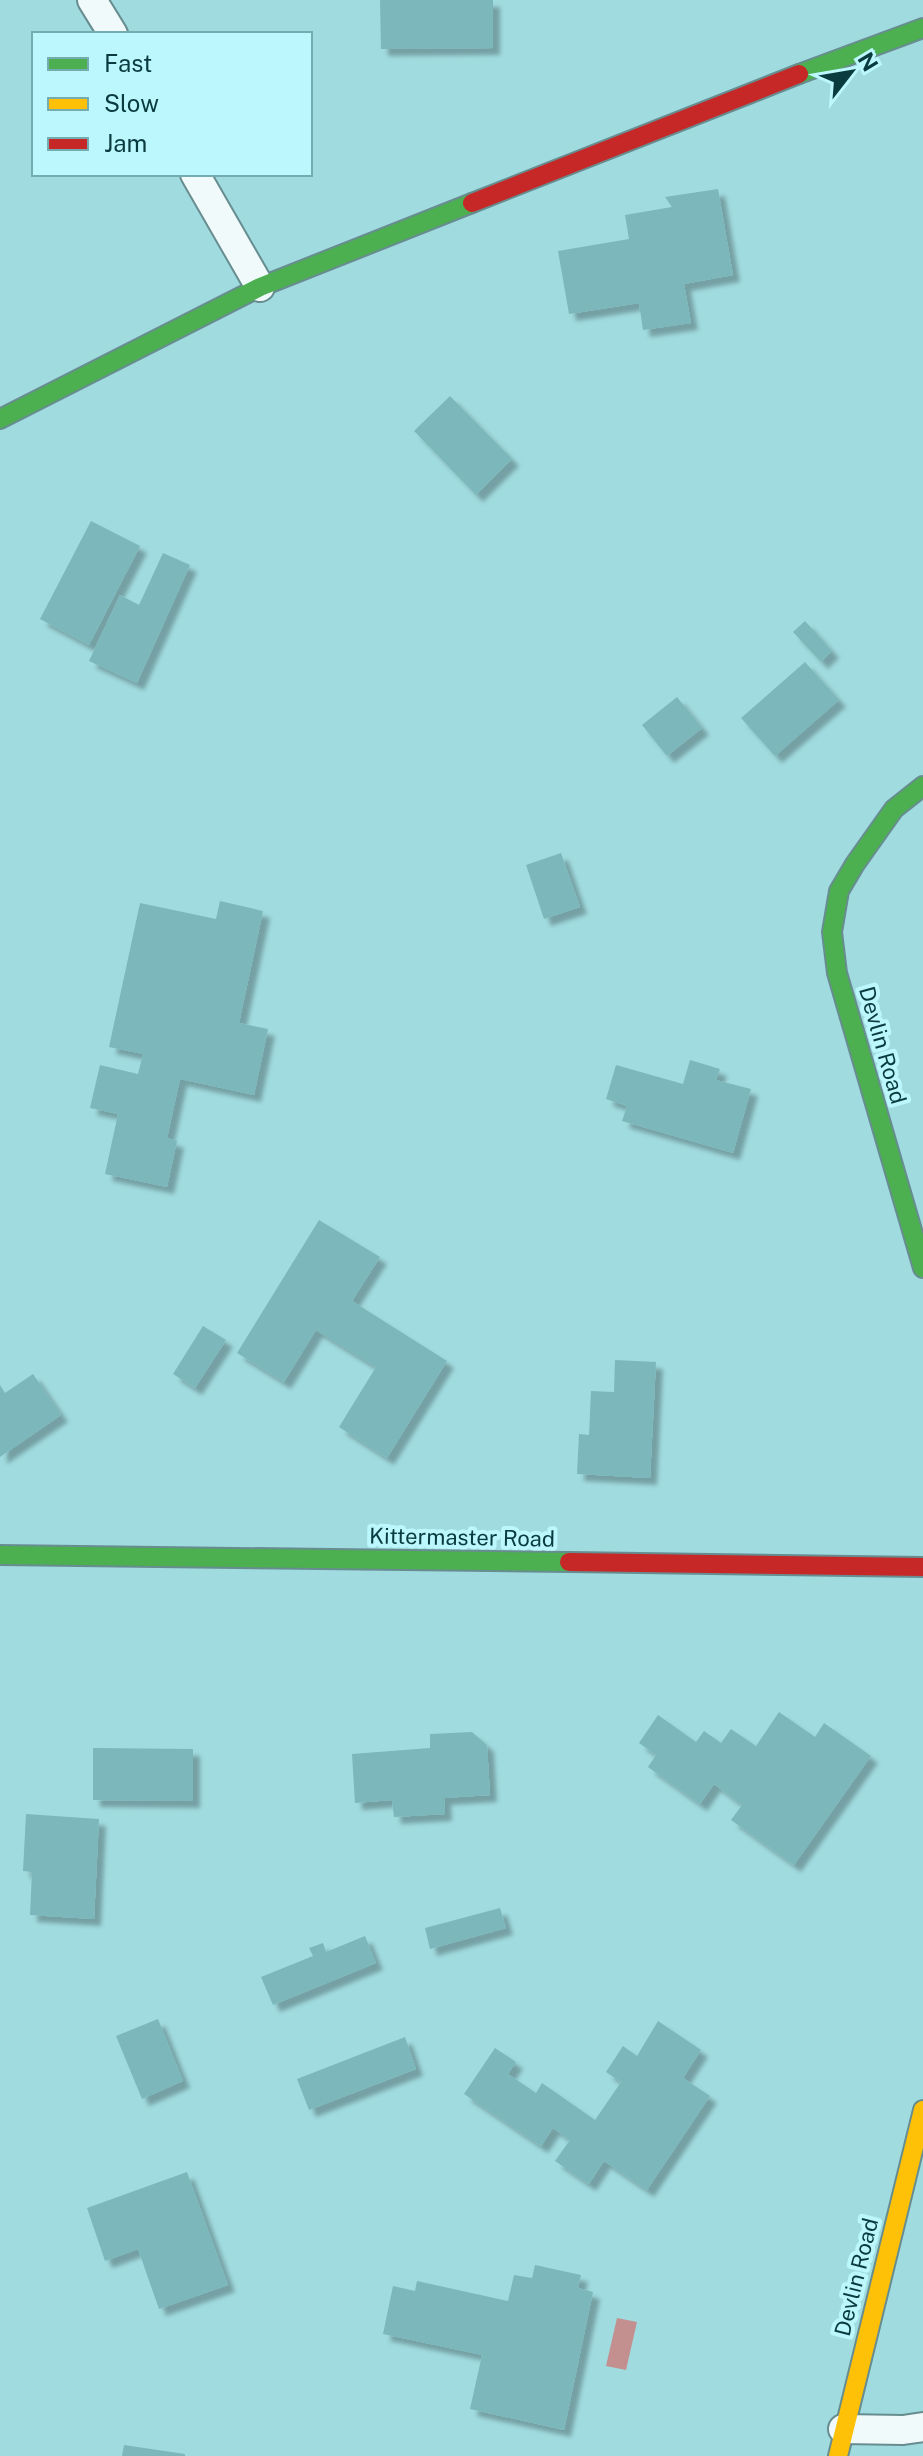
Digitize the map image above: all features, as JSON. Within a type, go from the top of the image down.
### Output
[{"type":"street","points":[[92,0],[112,32]]},
{"type":"street","points":[[0,419],[260,287],[705,110],[923,28]]},
{"type":"street","points":[[196,176],[260,287]]},
{"type":"street","name":"Devlin Road","points":[[923,786],[894,809],[855,864],[839,891],[832,932],[837,973],[923,1268]]},
{"type":"street","name":"Kittermaster Road","points":[[0,1555],[923,1567]]},
{"type":"street","name":"Devlin Road","points":[[840,2442],[923,2110]]},
{"type":"street","points":[[840,2442],[923,2427]]},
{"type":"shaded area","points":[[617,2318],[637,2322],[626,2370],[606,2366]]},
{"type":"building","points":[[380,0],[493,0],[493,48],[381,49]]},
{"type":"building","points":[[718,189],[733,275],[684,284],[691,323],[643,330],[639,303],[569,314],[558,251],[629,239],[625,215],[672,207],[665,197]]},
{"type":"building","points":[[450,396],[512,459],[476,495],[414,431]]},
{"type":"building","points":[[91,521],[140,546],[89,645],[40,619]]},
{"type":"building","points":[[163,553],[190,565],[137,683],[89,661],[120,595],[139,605]]},
{"type":"building","points":[[805,621],[832,651],[821,662],[793,632]]},
{"type":"building","points":[[805,662],[839,700],[775,756],[741,718]]},
{"type":"building","points":[[677,697],[702,728],[667,756],[642,725]]},
{"type":"building","points":[[561,853],[580,907],[544,919],[526,865]]},
{"type":"building","points":[[220,901],[263,911],[239,1023],[268,1029],[254,1095],[180,1079],[167,1138],[177,1141],[167,1187],[105,1174],[118,1114],[90,1108],[100,1065],[138,1074],[143,1054],[109,1047],[140,903],[216,919]]},
{"type":"building","points":[[690,1060],[720,1069],[716,1080],[751,1089],[733,1153],[622,1121],[627,1106],[606,1099],[616,1065],[683,1084]]},
{"type":"building","points":[[319,1220],[380,1257],[352,1301],[447,1361],[387,1458],[339,1427],[376,1367],[316,1330],[284,1382],[237,1353]]},
{"type":"building","points":[[203,1326],[226,1340],[195,1388],[173,1374]]},
{"type":"building","points":[[615,1360],[656,1362],[650,1478],[577,1474],[579,1434],[589,1435],[591,1391],[614,1392]]},
{"type":"building","points":[[33,1374],[61,1415],[0,1457],[0,1385],[5,1393]]},
{"type":"building","points":[[779,1712],[815,1737],[824,1723],[871,1756],[794,1865],[731,1820],[742,1805],[714,1784],[700,1804],[648,1767],[656,1755],[639,1743],[658,1715],[696,1742],[704,1731],[721,1743],[731,1729],[756,1746]]},
{"type":"building","points":[[472,1732],[487,1745],[490,1795],[444,1798],[445,1814],[394,1817],[392,1800],[355,1803],[352,1754],[430,1748],[430,1734]]},
{"type":"building","points":[[93,1748],[193,1749],[193,1801],[93,1800]]},
{"type":"building","points":[[26,1814],[99,1819],[94,1919],[30,1915],[32,1872],[23,1871]]},
{"type":"building","points":[[500,1908],[506,1928],[430,1949],[425,1928]]},
{"type":"building","points":[[365,1936],[376,1963],[273,2005],[261,1977],[313,1956],[309,1948],[323,1943],[326,1952]]},
{"type":"building","points":[[158,2019],[183,2081],[142,2099],[116,2036]]},
{"type":"building","points":[[658,2021],[701,2050],[683,2078],[710,2096],[647,2190],[604,2161],[589,2184],[555,2161],[570,2140],[553,2128],[541,2146],[464,2094],[495,2048],[516,2062],[508,2074],[536,2093],[542,2083],[595,2120],[621,2082],[606,2072],[623,2046],[637,2056]]},
{"type":"building","points":[[405,2037],[416,2069],[309,2110],[297,2079]]},
{"type":"building","points":[[187,2172],[228,2285],[159,2309],[138,2249],[105,2261],[87,2208]]},
{"type":"building","points":[[535,2265],[581,2275],[578,2288],[593,2292],[564,2430],[470,2409],[482,2355],[383,2334],[393,2286],[415,2291],[417,2281],[508,2301],[514,2275],[532,2278]]},
{"type":"building","points":[[124,2445],[185,2454],[185,2456],[122,2456]]},
{"type":"traffic: fast","points":[[799,74],[923,28]]},
{"type":"traffic: fast","points":[[0,419],[260,287],[472,203]]},
{"type":"traffic: fast","points":[[923,786],[894,809],[855,864],[839,891],[832,932],[837,973],[923,1268]]},
{"type":"traffic: fast","points":[[0,1555],[569,1562]]},
{"type":"traffic: slow","points":[[838,2456],[923,2110]]},
{"type":"traffic: jam","points":[[472,203],[799,74]]},
{"type":"traffic: jam","points":[[569,1562],[923,1567]]}]
